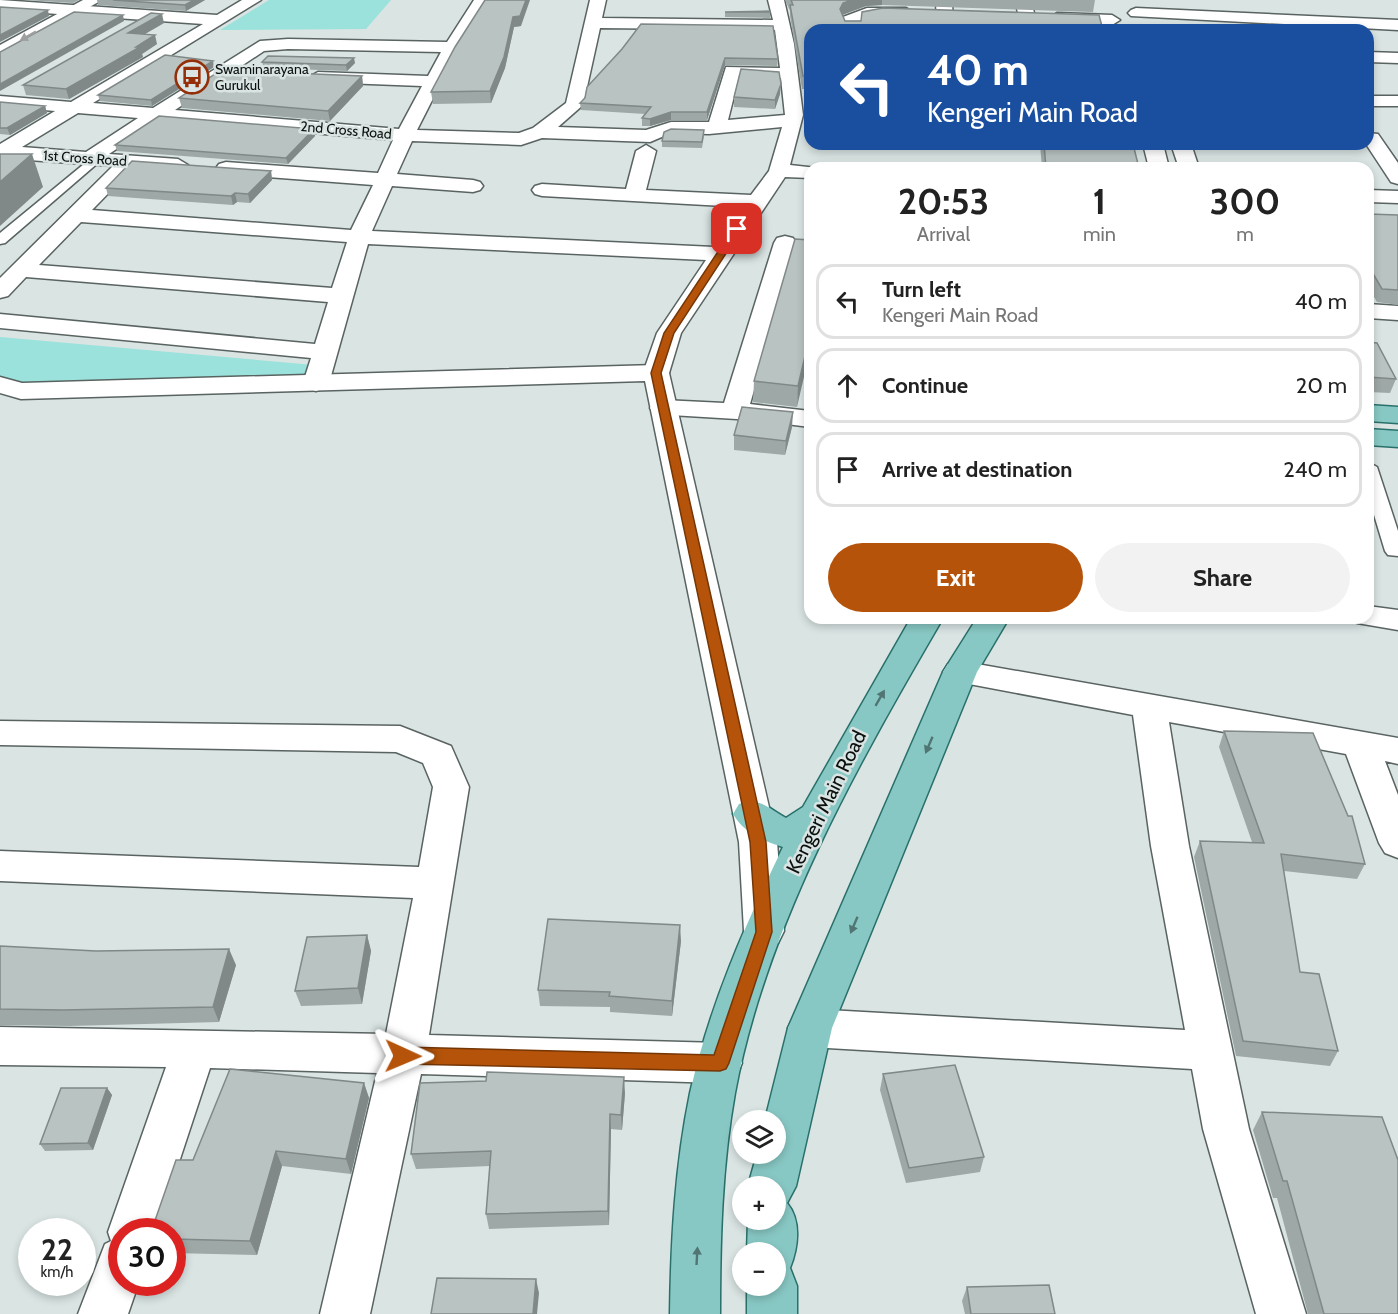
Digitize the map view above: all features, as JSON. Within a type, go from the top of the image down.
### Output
[{"type":"main road","points":[[1374,413],[1398,415]]},
{"type":"main road","points":[[1374,437],[1398,439]]},
{"type":"main road","name":"Kengeri Main Road","points":[[695,1314],[701,1168],[720,1063],[764,932],[816,816],[842,762],[923,624]]},
{"type":"main road","points":[[774,1176],[810,1028],[960,672],[989,624]]},
{"type":"main road","points":[[752,814],[773,830],[789,833],[803,830],[816,816]]},
{"type":"main road","points":[[772,1296],[772,1314]]},
{"type":"street","points":[[0,5],[51,8],[94,0]]},
{"type":"street","points":[[119,32],[176,0]]},
{"type":"street","points":[[0,152],[253,0]]},
{"type":"street","points":[[316,383],[360,237],[384,180],[433,81],[482,0]]},
{"type":"street","name":"2nd Cross Road","points":[[0,101],[405,135],[521,139],[540,132],[574,105],[598,0]]},
{"type":"street","points":[[764,932],[758,842],[656,373],[669,333],[779,171],[793,120],[789,70],[776,0]]},
{"type":"street","points":[[1023,0],[1024,21],[1092,24]]},
{"type":"street","points":[[1106,0],[1114,24]]},
{"type":"street","points":[[1287,0],[1299,24]]},
{"type":"street","points":[[0,52],[72,5],[149,15],[220,20]]},
{"type":"street","points":[[1139,24],[1133,7],[1291,24]]},
{"type":"street","points":[[0,36],[51,8]]},
{"type":"street","points":[[850,24],[849,20],[867,13],[948,15]]},
{"type":"street","points":[[593,23],[782,25]]},
{"type":"street","points":[[1374,25],[1398,25]]},
{"type":"street","points":[[93,159],[157,113],[260,46],[452,47]]},
{"type":"street","points":[[1374,57],[1398,58]]},
{"type":"street","points":[[718,125],[732,71],[789,70],[804,67]]},
{"type":"street","points":[[219,73],[254,75]]},
{"type":"street","points":[[302,76],[433,81]]},
{"type":"street","points":[[0,101],[30,84]]},
{"type":"street","points":[[1374,101],[1398,101]]},
{"type":"street","points":[[540,132],[650,136],[658,129],[793,120]]},
{"type":"street","points":[[1374,137],[1391,139]]},
{"type":"street","points":[[1374,143],[1398,178]]},
{"type":"street","points":[[634,195],[646,151]]},
{"type":"street","name":"1st Cross Road","points":[[0,152],[474,186]]},
{"type":"street","points":[[0,291],[129,161]]},
{"type":"street","points":[[779,171],[804,172]]},
{"type":"street","points":[[542,190],[757,202]]},
{"type":"street","points":[[1374,196],[1398,197]]},
{"type":"street","points":[[77,215],[360,237],[721,254]]},
{"type":"street","points":[[735,411],[785,243]]},
{"type":"street","points":[[20,270],[342,296]]},
{"type":"street","points":[[1374,311],[1398,313]]},
{"type":"street","points":[[0,321],[325,352]]},
{"type":"street","points":[[0,385],[21,391],[656,373]]},
{"type":"street","points":[[663,408],[735,411],[804,418]]},
{"type":"street","points":[[1374,617],[1398,620]]},
{"type":"street","points":[[960,672],[1149,704],[1361,746],[1398,751]]},
{"type":"street","points":[[1149,704],[1170,846],[1226,1129],[1281,1314]]},
{"type":"street","points":[[0,733],[400,739],[438,755],[452,787],[403,1056],[345,1314]]},
{"type":"street","points":[[1361,746],[1398,843]]},
{"type":"street","points":[[0,866],[436,883]]},
{"type":"street","points":[[810,1028],[1210,1051]]},
{"type":"street","points":[[0,1046],[195,1048],[403,1056],[720,1063]]},
{"type":"street","points":[[137,1218],[195,1048]]},
{"type":"street","points":[[103,1314],[109,1296]]},
{"type":"lane","points":[[0,240],[93,159]]},
{"type":"lane","points":[[1374,486],[1395,551]]},
{"type":"shaded area","points":[[269,0],[391,0],[366,29],[220,30]]},
{"type":"shaded area","points":[[0,337],[314,365],[311,378],[0,389]]},
{"type":"building","points":[[113,0],[194,0],[185,5]]},
{"type":"building","points":[[485,0],[526,0],[520,16],[513,17],[504,57],[490,91],[431,92],[455,47]]},
{"type":"building","points":[[791,0],[852,0],[843,3],[840,9],[845,21],[861,21],[862,12],[883,8],[1099,15],[1101,24],[804,24],[804,76],[790,5],[793,5]]},
{"type":"building","points":[[0,7],[48,10],[0,35]]},
{"type":"building","points":[[74,12],[123,15],[0,84],[0,52]]},
{"type":"building","points":[[151,13],[162,14],[128,33],[155,35],[136,47],[140,47],[66,89],[23,85]]},
{"type":"building","points":[[641,24],[773,26],[778,59],[725,58],[707,112],[671,112],[650,119],[642,118],[651,107],[580,103],[585,98],[587,87],[622,49]]},
{"type":"building","points":[[165,55],[213,61],[151,100],[98,95]]},
{"type":"building","points":[[268,56],[354,58],[346,65],[262,62]]},
{"type":"building","points":[[741,69],[779,72],[781,84],[775,100],[734,97]]},
{"type":"building","points":[[221,70],[362,76],[328,111],[179,98]]},
{"type":"building","points":[[0,102],[45,106],[7,128],[0,128]]},
{"type":"building","points":[[159,116],[314,129],[286,158],[115,145]]},
{"type":"building","points":[[671,129],[704,130],[702,142],[662,141],[664,132]]},
{"type":"building","points":[[1044,150],[1134,150],[1138,162],[1046,162]]},
{"type":"building","points":[[0,154],[32,154],[0,182]]},
{"type":"building","points":[[132,161],[271,171],[248,194],[235,193],[231,196],[106,188]]},
{"type":"building","points":[[1374,214],[1398,215],[1398,290],[1382,289],[1374,275]]},
{"type":"building","points":[[795,239],[804,240],[804,360],[798,386],[754,381]]},
{"type":"building","points":[[1374,343],[1377,343],[1396,379],[1374,377]]},
{"type":"building","points":[[742,407],[793,412],[786,441],[734,435]]},
{"type":"building","points":[[1224,731],[1313,733],[1348,816],[1352,816],[1365,864],[1281,854],[1300,972],[1319,974],[1338,1051],[1243,1041],[1200,841],[1264,843]]},
{"type":"building","points":[[548,919],[680,925],[672,1001],[609,996],[610,992],[538,990]]},
{"type":"building","points":[[367,935],[358,988],[295,991],[307,937]]},
{"type":"building","points":[[0,946],[96,951],[229,949],[213,1007],[62,1010],[0,1009]]},
{"type":"building","points":[[955,1065],[984,1157],[909,1168],[883,1074]]},
{"type":"building","points":[[230,1069],[364,1083],[346,1159],[276,1151],[250,1241],[186,1239],[186,1218],[156,1218],[176,1160],[193,1160]]},
{"type":"building","points":[[487,1072],[624,1077],[621,1115],[610,1114],[608,1211],[486,1214],[491,1151],[411,1154],[420,1083],[486,1081]]},
{"type":"building","points":[[61,1088],[107,1088],[88,1143],[40,1144]]},
{"type":"building","points":[[1262,1112],[1382,1117],[1398,1160],[1398,1314],[1324,1314],[1287,1181],[1283,1181]]},
{"type":"building","points":[[437,1278],[536,1279],[533,1314],[431,1314]]},
{"type":"building","points":[[1049,1285],[1055,1314],[971,1314],[967,1287]]},
{"type":"place","name":"Swaminarayana Gurukul","points":[[192,77]]},
{"type":"route","points":[[403,1056],[720,1063],[764,932],[758,842],[656,373],[669,333],[737,229]]}]
